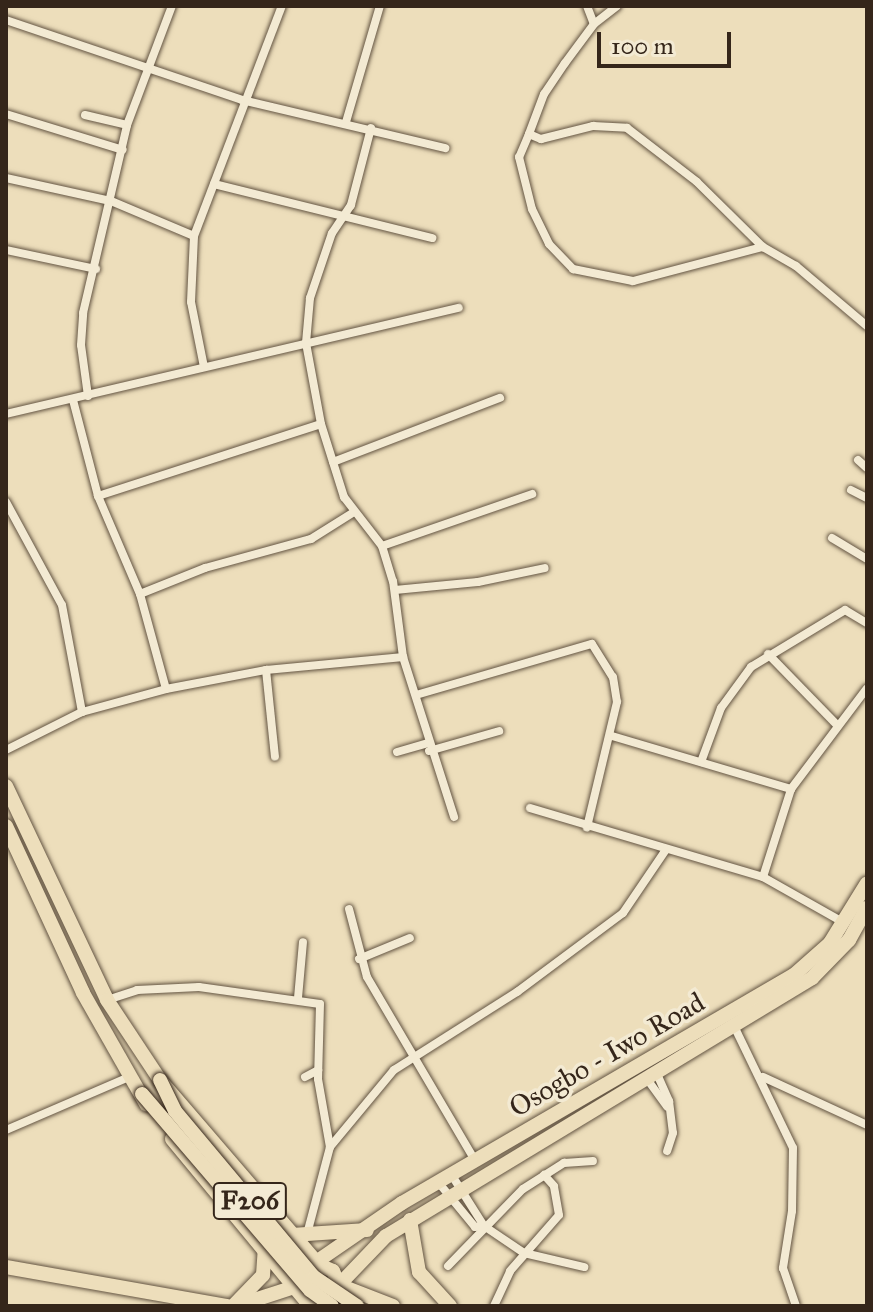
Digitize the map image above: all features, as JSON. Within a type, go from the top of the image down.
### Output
[{"type":"main road","points":[[6,786],[107,1000],[160,1080],[299,1237],[319,1265],[333,1271],[339,1285],[393,1306]]},
{"type":"main road","points":[[6,826],[83,993],[157,1122],[276,1260],[310,1306]]},
{"type":"main road","points":[[27,871],[42,864]]},
{"type":"main road","name":"Osogbo - Iwo Road","points":[[297,1286],[303,1271],[319,1265],[445,1178],[774,988],[826,948],[867,883]]},
{"type":"main road","name":"Osogbo - Iwo Road","points":[[325,1306],[337,1297],[339,1285],[362,1261],[410,1220],[735,1028],[812,978],[840,952],[867,908]]},
{"type":"main road","name":"F206","points":[[160,1080],[175,1111],[314,1277],[357,1306]]},
{"type":"main road","name":"F206","points":[[142,1094],[310,1290],[332,1306]]},
{"type":"main road","points":[[410,1220],[419,1272],[450,1306]]},
{"type":"main road","points":[[299,1237],[368,1230]]},
{"type":"main road","points":[[276,1260],[289,1257],[299,1237]]},
{"type":"main road","points":[[231,1306],[263,1275],[265,1248]]},
{"type":"main road","points":[[6,1267],[231,1306],[297,1286]]},
{"type":"street","points":[[88,396],[81,345],[127,125],[146,65],[172,6]]},
{"type":"street","points":[[204,367],[191,302],[194,236],[242,100],[282,6]]},
{"type":"street","points":[[346,122],[380,6]]},
{"type":"street","points":[[587,6],[594,24]]},
{"type":"street","points":[[617,6],[594,24],[544,94],[519,157],[532,209],[549,244],[573,269],[633,281],[763,247]]},
{"type":"street","points":[[6,34],[9,21],[242,100],[346,122],[445,148]]},
{"type":"street","points":[[6,114],[123,150]]},
{"type":"street","points":[[85,115],[127,125]]},
{"type":"street","points":[[529,134],[541,139],[593,126],[627,128],[697,182],[763,247],[796,266],[867,326]]},
{"type":"street","points":[[371,128],[343,218],[323,254],[310,298],[306,343],[321,424],[333,462],[354,512],[382,546],[395,590],[403,657],[428,747],[454,817]]},
{"type":"street","points":[[6,178],[111,201],[194,236]]},
{"type":"street","points":[[214,184],[432,238]]},
{"type":"street","points":[[6,250],[96,269]]},
{"type":"street","points":[[6,414],[459,308]]},
{"type":"street","points":[[333,462],[500,398]]},
{"type":"street","points":[[73,400],[98,496],[140,594],[166,689]]},
{"type":"street","points":[[98,496],[321,424]]},
{"type":"street","points":[[858,460],[867,468]]},
{"type":"street","points":[[851,490],[867,498]]},
{"type":"street","points":[[382,546],[532,494]]},
{"type":"street","points":[[6,502],[62,605],[82,712]]},
{"type":"street","points":[[140,594],[205,568],[311,539],[354,512]]},
{"type":"street","points":[[832,538],[867,559]]},
{"type":"street","points":[[395,590],[478,582],[545,568]]},
{"type":"street","points":[[701,762],[732,690],[768,654],[845,610],[867,623]]},
{"type":"street","points":[[416,695],[592,644],[617,691],[612,736],[587,827]]},
{"type":"street","points":[[768,654],[836,724]]},
{"type":"street","points":[[6,750],[82,712],[166,689],[266,670],[403,657]]},
{"type":"street","points":[[266,670],[275,757]]},
{"type":"street","points":[[763,877],[791,789],[836,724],[867,688]]},
{"type":"street","points":[[397,752],[499,731]]},
{"type":"street","points":[[612,736],[791,789]]},
{"type":"street","points":[[530,808],[665,851],[763,877],[844,923]]},
{"type":"street","points":[[299,1237],[330,1147],[412,1054],[517,992],[623,913],[637,899],[665,851]]},
{"type":"street","points":[[349,909],[359,959],[475,1160]]},
{"type":"street","points":[[359,959],[410,938]]},
{"type":"street","points":[[298,998],[303,942]]},
{"type":"street","points":[[107,1000],[137,990],[199,987],[298,998],[321,1006],[318,1074],[330,1147]]},
{"type":"street","points":[[735,1028],[762,1076],[793,1148],[792,1211],[783,1268],[796,1306]]},
{"type":"street","points":[[762,1076],[867,1125]]},
{"type":"street","points":[[6,1130],[129,1077]]},
{"type":"street","points":[[652,1077],[667,1107],[673,1133],[667,1151]]},
{"type":"street","points":[[448,1266],[484,1226],[544,1175],[564,1163],[593,1161]]},
{"type":"street","points":[[494,1306],[524,1253],[559,1215],[554,1186],[544,1175]]},
{"type":"street","points":[[445,1178],[475,1227],[484,1226]]},
{"type":"street","points":[[445,1178],[484,1226],[524,1253],[584,1267]]}]
